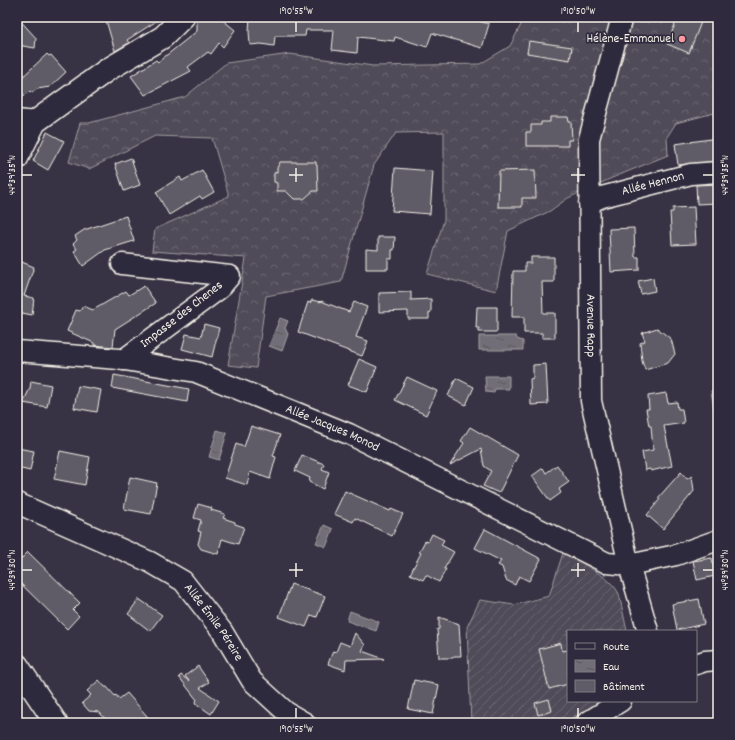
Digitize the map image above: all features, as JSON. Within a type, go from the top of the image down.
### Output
[{"type":"main road","points":[[17,158],[26,121],[163,37],[183,17]]},
{"type":"main road","points":[[17,665],[56,723]]},
{"type":"street","name":"Avenue Rapp","points":[[622,17],[589,139],[591,401],[629,565],[648,630]]},
{"type":"street","name":"Allée Hennon","points":[[589,203],[602,197],[691,174],[718,172]]},
{"type":"street","name":"Impasse des Chenes","points":[[122,264],[230,276],[219,289],[123,360]]},
{"type":"street","name":"Allée Jacques Monod","points":[[17,350],[123,360],[203,374],[349,434],[607,563],[629,565],[676,555],[718,540]]},
{"type":"street","name":"Allée Émile Péreire","points":[[17,503],[150,562],[183,581],[222,631],[252,681],[286,712],[305,723]]},
{"type":"street","points":[[697,664],[705,661],[718,660]]},
{"type":"street","points":[[586,723],[619,702]]},
{"type":"green space","points":[[525,17],[718,17],[718,112],[676,123],[667,137],[668,155],[568,198],[550,211],[508,231],[496,291],[427,274],[444,220],[444,132],[396,133],[374,165],[341,282],[266,296],[256,368],[228,365],[246,258],[152,251],[155,229],[229,196],[212,138],[155,136],[89,169],[69,162],[80,123],[89,123],[185,97],[226,63],[290,54],[373,66],[480,64],[510,46]]},
{"type":"green space","points":[[563,553],[602,575],[615,587],[619,594],[627,630],[567,630],[567,702],[601,702],[563,723],[471,723],[467,627],[480,600],[514,605],[549,596]]},
{"type":"water","points":[[280,318],[288,321],[285,328],[288,334],[282,351],[269,346]]},
{"type":"water","points":[[479,336],[516,336],[517,339],[523,341],[523,350],[479,350]]},
{"type":"water","points":[[485,376],[509,376],[509,389],[495,389],[494,393],[486,392]]},
{"type":"water","points":[[718,389],[718,415],[715,416],[711,391]]},
{"type":"water","points":[[217,430],[227,433],[219,460],[209,457]]},
{"type":"water","points":[[324,525],[333,529],[326,547],[316,543]]},
{"type":"water","points":[[350,611],[379,622],[376,631],[347,621]]},
{"type":"building","points":[[17,17],[36,38],[35,48],[17,45]]},
{"type":"building","points":[[105,17],[163,17],[127,40],[129,43],[115,51]]},
{"type":"building","points":[[197,17],[219,17],[235,30],[223,47],[219,43],[211,54],[208,52],[188,67],[191,71],[145,95],[131,76],[156,60],[158,62],[197,31]]},
{"type":"building","points":[[250,17],[465,17],[489,24],[482,48],[432,33],[427,47],[395,37],[394,41],[358,37],[357,53],[332,50],[334,30],[306,30],[305,36],[275,36],[274,46],[261,44],[250,45]]},
{"type":"building","name":"Hélène-Emmanuel","points":[[678,17],[703,17],[689,53],[667,44]]},
{"type":"building","points":[[529,41],[572,47],[570,60],[527,53]]},
{"type":"building","points":[[47,54],[49,56],[51,55],[66,72],[50,87],[37,89],[32,93],[30,91],[25,96],[17,87],[17,82]]},
{"type":"building","points":[[550,117],[568,117],[569,122],[571,122],[572,140],[568,140],[568,146],[526,146],[526,132],[531,132],[531,125],[541,125],[541,122],[550,122]]},
{"type":"building","points":[[47,132],[64,141],[48,170],[33,161]]},
{"type":"building","points":[[718,138],[718,161],[678,165],[675,144]]},
{"type":"building","points":[[131,158],[140,185],[124,191],[115,164]]},
{"type":"building","points":[[280,162],[316,162],[318,191],[313,191],[304,199],[294,199],[286,191],[277,191],[277,183],[274,182],[274,173],[277,172]]},
{"type":"building","points":[[395,168],[433,171],[430,214],[392,211]]},
{"type":"building","points":[[202,170],[214,192],[202,199],[200,196],[169,215],[156,192],[180,177],[182,181]]},
{"type":"building","points":[[535,170],[536,198],[522,198],[522,207],[498,207],[499,171]]},
{"type":"building","points":[[718,184],[718,203],[697,204],[696,185]]},
{"type":"building","points":[[694,207],[696,244],[672,245],[670,212],[673,212],[673,208]]},
{"type":"building","points":[[126,216],[134,241],[105,250],[83,266],[74,251],[77,249],[73,244],[77,240],[75,236],[84,230]]},
{"type":"building","points":[[634,228],[635,257],[639,257],[639,270],[611,272],[609,229]]},
{"type":"building","points":[[378,237],[395,237],[394,250],[392,250],[392,259],[388,259],[388,269],[366,269],[366,249],[378,250]]},
{"type":"building","points":[[531,257],[554,257],[554,282],[542,282],[543,313],[555,313],[555,338],[542,338],[542,333],[524,333],[524,317],[512,317],[513,271],[525,271],[525,263],[531,263]]},
{"type":"building","points":[[17,260],[34,267],[24,296],[34,298],[32,315],[17,312]]},
{"type":"building","points":[[653,278],[655,291],[641,294],[638,281]]},
{"type":"building","points":[[144,286],[156,303],[115,329],[113,347],[94,345],[94,343],[67,331],[76,310],[80,311],[83,306],[93,310],[126,291],[129,295]]},
{"type":"building","points":[[411,292],[411,300],[431,299],[431,312],[429,313],[429,319],[408,319],[408,311],[379,312],[379,293]]},
{"type":"building","points":[[312,300],[321,301],[349,312],[354,302],[367,307],[356,337],[368,341],[362,356],[298,332],[308,302],[310,303]]},
{"type":"building","points":[[477,307],[497,307],[497,332],[479,332],[479,328],[476,328]]},
{"type":"building","points":[[204,324],[219,328],[212,357],[182,349],[186,334],[201,337]]},
{"type":"building","points":[[657,328],[671,339],[675,354],[668,363],[645,370],[642,361],[640,343],[645,341],[642,333]]},
{"type":"building","points":[[359,359],[377,367],[367,392],[348,385]]},
{"type":"building","points":[[546,364],[548,404],[531,405],[530,379],[533,378],[533,365]]},
{"type":"building","points":[[114,375],[189,389],[187,402],[112,388]]},
{"type":"building","points":[[407,377],[437,391],[426,415],[395,400]]},
{"type":"building","points":[[456,378],[474,387],[466,405],[448,396]]},
{"type":"building","points":[[31,381],[51,385],[47,407],[23,403],[30,388]]},
{"type":"building","points":[[78,386],[101,390],[97,412],[74,408]]},
{"type":"building","points":[[666,393],[668,403],[677,402],[678,409],[682,409],[684,423],[664,426],[672,466],[651,471],[650,469],[645,470],[642,452],[653,450],[651,426],[649,426],[646,409],[649,409],[648,396]]},
{"type":"building","points":[[251,426],[280,435],[273,456],[276,457],[270,479],[250,472],[247,485],[225,478],[236,444],[244,447]]},
{"type":"building","points":[[470,427],[518,455],[499,493],[483,486],[491,471],[484,466],[481,449],[450,465],[464,443],[461,441]]},
{"type":"building","points":[[17,448],[34,451],[30,471],[17,468]]},
{"type":"building","points":[[60,451],[90,457],[85,485],[54,479]]},
{"type":"building","points":[[302,455],[324,464],[322,469],[329,472],[323,489],[309,482],[310,478],[295,471]]},
{"type":"building","points":[[557,465],[569,482],[559,489],[561,493],[550,501],[532,476],[543,468],[546,473]]},
{"type":"building","points":[[681,472],[687,479],[692,476],[694,491],[663,529],[647,515],[660,499],[658,498]]},
{"type":"building","points":[[130,477],[157,483],[151,514],[124,509]]},
{"type":"building","points":[[345,491],[390,511],[391,509],[403,514],[392,536],[355,518],[353,522],[334,514]]},
{"type":"building","points":[[198,504],[225,514],[223,518],[244,527],[238,544],[222,539],[218,554],[201,549],[198,544],[201,532],[198,531],[201,520],[194,518]]},
{"type":"building","points":[[485,529],[541,559],[529,581],[519,576],[515,585],[506,580],[502,567],[498,565],[501,561],[475,548]]},
{"type":"building","points":[[432,534],[444,540],[441,545],[454,552],[444,569],[446,569],[439,582],[426,575],[423,580],[410,574],[421,553],[419,552],[425,541],[428,542]]},
{"type":"building","points":[[28,552],[80,603],[73,610],[79,616],[67,629],[17,580],[17,563]]},
{"type":"building","points":[[712,558],[715,576],[697,580],[693,561]]},
{"type":"building","points":[[291,584],[325,596],[317,617],[311,615],[306,627],[279,617]]},
{"type":"building","points":[[139,599],[162,615],[150,631],[128,614]]},
{"type":"building","points":[[699,599],[704,624],[677,630],[672,604]]},
{"type":"building","points":[[439,617],[459,624],[461,656],[454,656],[453,658],[439,658],[437,629],[439,629]]},
{"type":"building","points":[[355,633],[365,645],[362,651],[384,659],[346,660],[345,670],[328,664],[333,651],[336,652],[340,642],[350,646]]},
{"type":"building","points":[[561,643],[562,651],[567,650],[567,684],[549,689],[539,649]]},
{"type":"building","points":[[198,666],[209,682],[200,688],[219,701],[211,714],[195,703],[197,700],[179,677],[181,675],[189,681],[185,676]]},
{"type":"building","points":[[99,680],[119,699],[127,693],[153,723],[109,723],[99,712],[89,711],[82,703],[91,695],[87,691]]},
{"type":"building","points":[[414,680],[439,685],[433,714],[408,709]]},
{"type":"building","points":[[549,699],[552,711],[538,715],[535,703]]},
{"type":"place","name":"Hélène-Emmanuel","points":[[682,39]]}]
